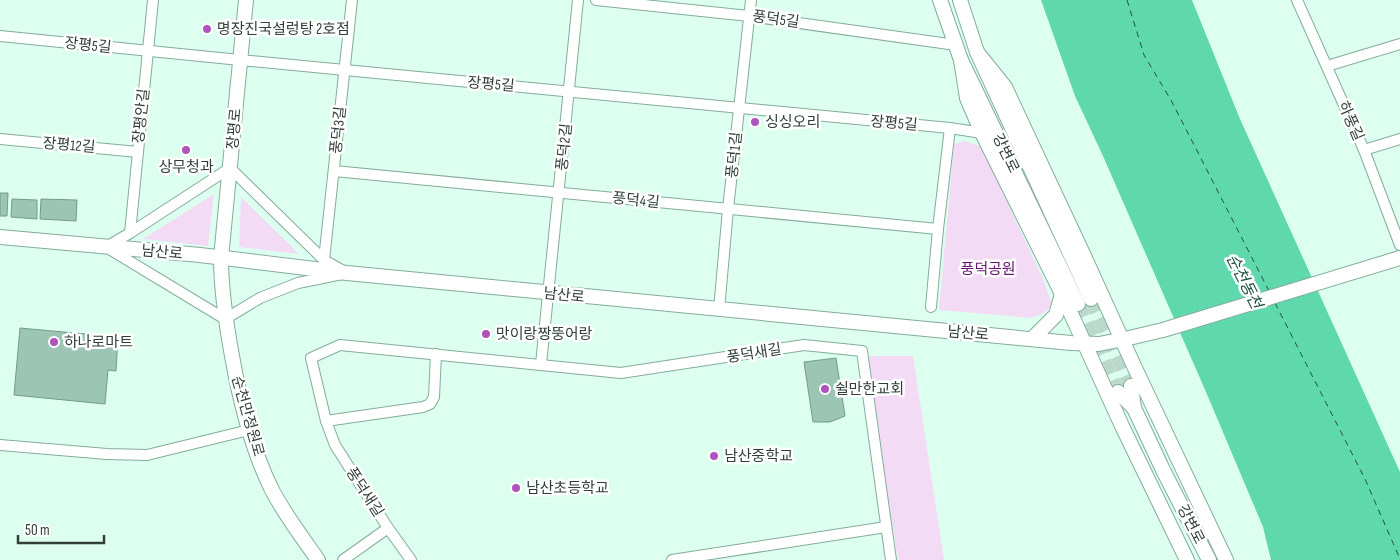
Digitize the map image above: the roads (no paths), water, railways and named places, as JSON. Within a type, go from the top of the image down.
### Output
[{"type":"main road","name":"장평로","points":[[221,258],[246,0]]},
{"type":"main road","name":"강변로","points":[[940,0],[961,60],[1085,302],[977,52],[960,0]]},
{"type":"main road","points":[[977,52],[1005,87],[1126,339],[1226,560]]},
{"type":"main road","points":[[961,60],[967,98],[982,133],[1062,294],[1122,426],[1187,560]]},
{"type":"main road","name":"남산로","points":[[0,237],[221,258],[348,274],[1071,343],[1099,344],[1163,330],[1400,258]]},
{"type":"main road","name":"순천만정원로","points":[[221,258],[225,319],[236,380],[249,430],[272,490],[318,560]]},
{"type":"main road","points":[[1032,339],[1056,315],[1062,294]]},
{"type":"main road","name":"강변로","points":[[1124,389],[1209,560]]},
{"type":"street","name":"장평안길","points":[[130,233],[153,0]]},
{"type":"street","name":"풍덕3길","points":[[324,260],[352,0]]},
{"type":"street","name":"풍덕2길","points":[[541,364],[578,0]]},
{"type":"street","name":"풍덕5길","points":[[596,0],[749,16],[956,45]]},
{"type":"street","name":"풍덕1길","points":[[719,310],[751,0]]},
{"type":"street","name":"하풍길","points":[[1297,0],[1364,150],[1400,245]]},
{"type":"street","name":"장평5길","points":[[0,36],[950,128],[982,133]]},
{"type":"street","points":[[1327,66],[1400,44]]},
{"type":"street","points":[[931,307],[950,128]]},
{"type":"street","name":"장평12길","points":[[0,139],[138,152]]},
{"type":"street","points":[[1364,150],[1400,139]]},
{"type":"street","points":[[230,168],[324,260],[348,274],[298,283],[260,298],[225,319],[106,247],[230,168]]},
{"type":"street","name":"풍덕4길","points":[[334,171],[938,229]]},
{"type":"street","name":"풍덕새길","points":[[411,560],[388,528],[335,444],[326,421],[311,358],[340,345],[621,373],[804,345],[862,351],[891,560]]},
{"type":"street","points":[[326,421],[423,407],[430,404],[434,397],[436,354]]},
{"type":"street","points":[[0,445],[107,454],[147,455],[249,430]]},
{"type":"street","points":[[673,560],[886,527]]},
{"type":"street","points":[[343,560],[388,528]]},
{"type":"water","name":"순천동천","points":[[1041,0],[1192,0],[1240,119],[1400,472],[1400,560],[1271,560],[1263,527],[1206,392],[1075,96]]},
{"type":"tunnel","points":[[1091,299],[1131,386]]},
{"type":"tunnel","points":[[1078,304],[1118,392]]},
{"type":"place","name":"명장진국설렁탕 2호점","points":[[207,29]]},
{"type":"place","name":"싱싱오리","points":[[755,122]]},
{"type":"place","name":"상무청과","points":[[186,150]]},
{"type":"place","name":"맛이랑짱뚱어랑","points":[[486,334]]},
{"type":"place","name":"하나로마트","points":[[54,342]]},
{"type":"place","name":"쉴만한교회","points":[[825,389]]},
{"type":"place","name":"남산중학교","points":[[714,456]]},
{"type":"place","name":"남산초등학교","points":[[516,488]]},
{"type":"park label","name":"풍덕공원","points":[[988,269]]}]
